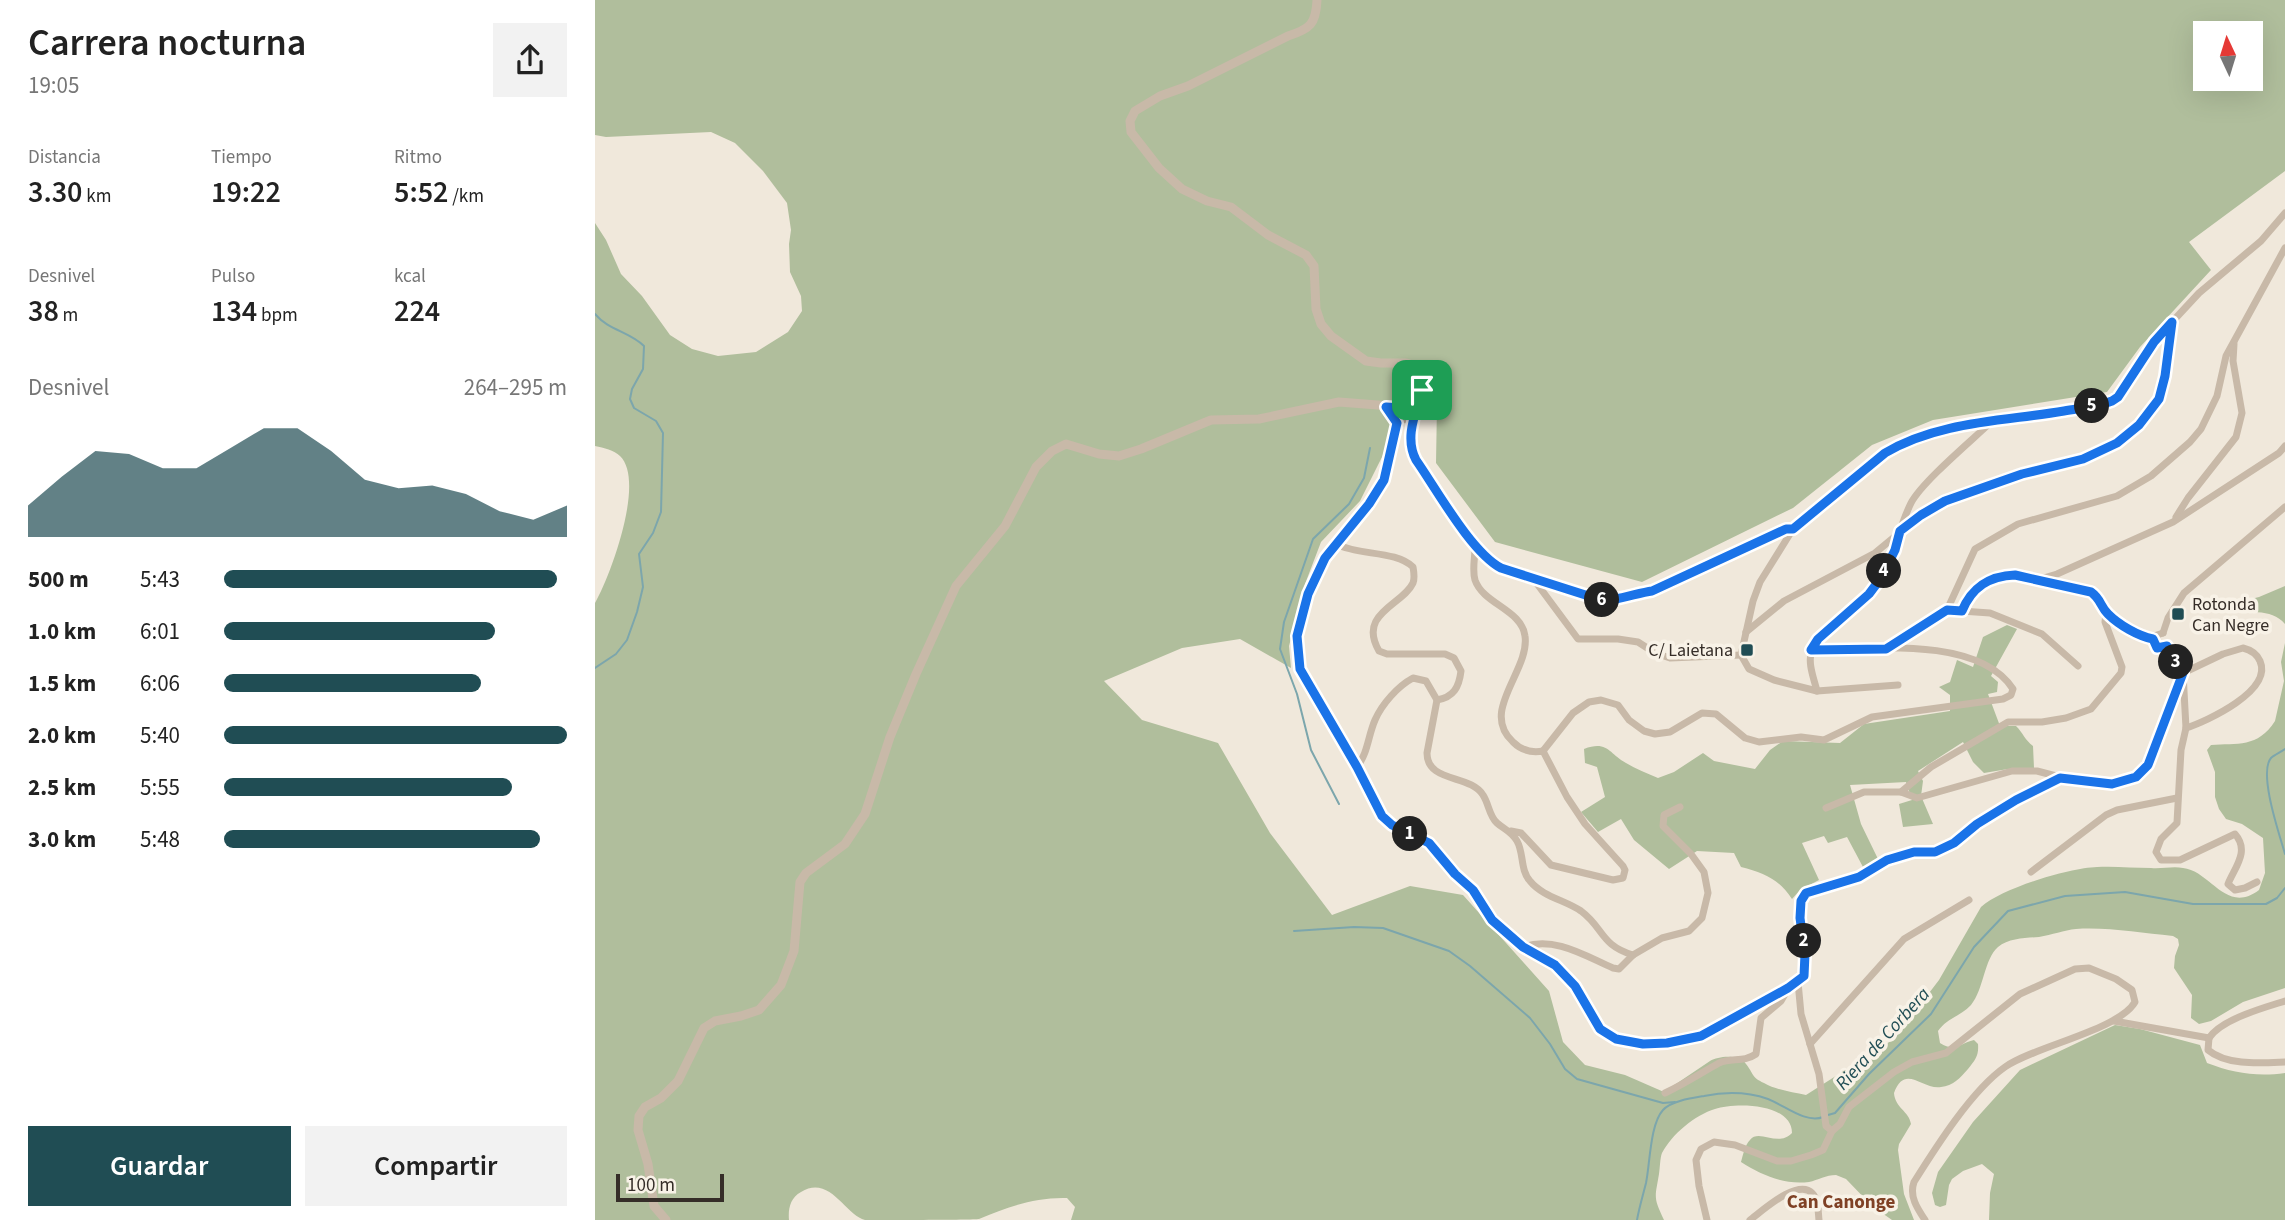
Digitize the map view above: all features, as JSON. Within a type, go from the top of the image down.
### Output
[{"type":"street","points":[[1317,0],[1313,23],[1304,31],[1288,36],[1188,86],[1160,96],[1135,111],[1130,121],[1131,132],[1159,168],[1182,189],[1207,201],[1231,207],[1268,235],[1306,256],[1314,266],[1316,309],[1321,324],[1331,336],[1366,361],[1406,363],[1416,366],[1422,372],[1422,390],[1410,443],[1413,455],[1475,548],[1495,564],[1611,601],[1630,594],[1652,591],[1786,529],[1793,529]]},
{"type":"street","points":[[1898,685],[1817,691],[1774,680],[1749,669],[1741,655],[1753,601],[1760,583],[1793,529],[1894,448],[1948,429],[2112,401],[2118,397],[2154,342],[2172,322],[2199,293],[2261,241],[2285,213]]},
{"type":"street","points":[[1886,649],[1947,610],[1975,549],[2018,524],[2117,496],[2151,476],[2190,442],[2201,429],[2217,396],[2225,356],[2285,248]]},
{"type":"street","points":[[1746,632],[1784,601],[1875,553],[1921,515],[1945,501],[2022,474],[2083,459],[2117,443],[2139,425],[2159,399],[2172,322]]},
{"type":"street","points":[[2173,522],[2188,498],[2236,437],[2242,413],[2233,361],[2234,344]]},
{"type":"street","points":[[1422,390],[1414,402],[1400,412],[1384,480],[1378,491],[1325,558],[1308,594],[1297,636],[1300,669],[1382,816],[1392,825],[1429,843],[1448,867],[1473,890],[1492,920],[1523,947],[1555,965],[1575,986],[1600,1029],[1616,1039],[1643,1044],[1667,1043],[1701,1036],[1788,988],[1804,976],[1806,968],[1800,918],[1801,901],[1806,893],[1859,877],[1887,860],[1914,852],[1935,852],[2016,800],[2060,778]]},
{"type":"street","points":[[666,1220],[654,1206],[648,1164],[638,1130],[639,1116],[645,1107],[661,1098],[678,1081],[704,1028],[715,1021],[759,1010],[781,985],[794,951],[800,882],[806,873],[845,844],[865,814],[890,737],[956,586],[1005,526],[1041,461],[1052,450],[1066,444],[1104,455],[1128,454],[1193,426],[1219,418],[1259,418],[1339,402],[1404,407],[1413,410],[1414,418]]},
{"type":"street","points":[[1386,407],[1399,424]]},
{"type":"street","points":[[1399,424],[1414,418]]},
{"type":"street","points":[[1817,691],[1810,661],[1811,650],[1818,639],[1869,594],[1881,578],[1916,496],[1991,422]]},
{"type":"street","points":[[2038,580],[2173,522],[2279,453],[2285,446]]},
{"type":"street","points":[[2163,633],[2168,618],[2184,593],[2285,507]]},
{"type":"street","points":[[1336,544],[1346,549],[1400,559],[1413,567],[1415,576],[1411,587],[1383,610],[1373,637],[1379,651],[1387,654],[1445,654],[1454,658],[1461,671],[1457,688],[1447,698],[1437,700]]},
{"type":"street","points":[[1475,548],[1476,582],[1482,591],[1520,623],[1525,632],[1526,645],[1501,710],[1505,735],[1518,747],[1531,752],[1543,751],[1573,713],[1589,702],[1601,699],[1618,705],[1629,720],[1644,731],[1655,734],[1670,732],[1702,713],[1716,714],[1745,738],[1759,741],[1801,737],[1824,740],[1872,717],[2003,699],[2011,695],[2013,689],[2006,678],[1986,666],[1941,649],[1811,650]]},
{"type":"street","points":[[1901,792],[1931,767],[2008,722],[2042,722],[2066,718],[2091,709],[2121,673],[2122,667],[2105,622],[2106,613],[2099,598],[2091,592],[2015,575],[1992,578],[1972,593],[1962,611]]},
{"type":"street","points":[[1532,578],[1578,639],[1638,642],[1655,653],[1670,658],[1741,655]]},
{"type":"street","points":[[1947,610],[1990,613],[2042,634],[2078,666]]},
{"type":"street","points":[[2106,613],[2141,636],[2153,639]]},
{"type":"street","points":[[2153,639],[2158,633],[2163,633]]},
{"type":"street","points":[[2163,633],[2168,638],[2167,646],[2183,673],[2186,728],[2181,750],[2177,823],[2161,839],[2156,852],[2161,860],[2180,860],[2235,834],[2240,840],[2243,855],[2228,884],[2235,890],[2257,882]]},
{"type":"street","points":[[2153,639],[2157,648],[2167,646]]},
{"type":"street","points":[[1826,808],[1864,792],[1901,792],[1917,798],[2013,771],[2037,771],[2060,778],[2112,784],[2136,777],[2148,765],[2183,673],[2223,654],[2243,648],[2255,654],[2262,669],[2261,676],[2243,698],[2209,720],[2186,728]]},
{"type":"street","points":[[1357,767],[1363,759],[1376,719],[1392,695],[1413,678],[1426,681],[1437,700],[1427,761],[1432,768],[1478,789],[1497,823],[1521,833],[1551,865],[1613,880],[1623,878],[1623,866],[1585,824],[1567,797],[1543,751]]},
{"type":"street","points":[[2031,872],[2106,815],[2117,810],[2178,798]]},
{"type":"street","points":[[1523,947],[1564,945],[1619,969],[1633,955],[1662,938],[1689,931],[1702,918],[1709,893],[1704,872],[1691,854],[1663,826],[1664,815],[1680,807]]},
{"type":"street","points":[[1510,830],[1518,843],[1529,881],[1548,895],[1580,911],[1613,947],[1633,955]]},
{"type":"street","points":[[1810,1044],[1904,939],[1969,900]]},
{"type":"street","points":[[1829,1128],[1840,1124],[1849,1107],[1894,1072],[1912,1062],[1946,1053],[2020,994],[2075,969],[2089,968],[2132,990],[2132,1007],[2113,1021],[2033,1052],[1995,1075],[1954,1124],[1913,1182],[1913,1198],[1925,1220]]},
{"type":"street","points":[[1707,1220],[1697,1173],[1696,1160],[1701,1149],[1714,1142],[1724,1142],[1777,1161],[1791,1161],[1823,1150],[1829,1128],[1824,1114],[1819,1074],[1801,1014],[1798,982]]},
{"type":"street","points":[[1665,1093],[1722,1062],[1748,1060],[1756,1054],[1761,1018],[1781,1000],[1788,988]]},
{"type":"street","points":[[2285,1001],[2232,1021],[2213,1033],[2209,1038],[2208,1049],[2213,1054],[2243,1062],[2285,1062]]},
{"type":"street","points":[[2113,1021],[2209,1038]]},
{"type":"street","points":[[1750,1220],[1796,1189],[1813,1193],[1819,1220]]},
{"type":"green space","points":[[595,0],[2285,0],[2285,171],[2189,242],[2211,270],[2140,347],[2107,392],[1933,420],[1872,445],[1793,508],[1642,582],[1495,542],[1436,463],[1437,405],[1408,400],[1399,403],[1385,451],[1360,501],[1321,542],[1305,584],[1289,646],[1291,668],[1240,639],[1182,648],[1104,681],[1142,720],[1218,743],[1270,833],[1332,915],[1410,886],[1463,895],[1549,991],[1563,1042],[1585,1065],[1625,1075],[1664,1092],[1710,1061],[1734,1057],[1743,1061],[1760,1081],[1779,1089],[1806,1095],[1894,1039],[1939,980],[1981,907],[2004,893],[2054,875],[2104,867],[2183,868],[2202,876],[2219,890],[2237,898],[2259,890],[2265,873],[2263,838],[2242,824],[2226,819],[2219,809],[2215,797],[2215,772],[2207,750],[2211,745],[2238,744],[2254,740],[2275,721],[2284,681],[2281,662],[2285,643],[2285,988],[2243,1002],[2211,1021],[2199,1024],[2191,1018],[2192,995],[2174,968],[2179,945],[2178,939],[2173,936],[2076,929],[2002,944],[1993,952],[1971,1005],[1938,1031],[1940,1043],[1945,1046],[1957,1046],[1974,1040],[1978,1048],[1973,1063],[1949,1085],[1934,1087],[1909,1079],[1898,1084],[1894,1093],[1911,1124],[1898,1150],[1904,1194],[1914,1220],[1892,1220],[1872,1206],[1846,1179],[1836,1175],[1809,1182],[1790,1182],[1765,1175],[1741,1162],[1747,1145],[1754,1137],[1781,1139],[1792,1133],[1790,1123],[1773,1110],[1736,1106],[1715,1109],[1700,1116],[1678,1132],[1666,1146],[1661,1155],[1656,1193],[1664,1220],[1071,1220],[1075,1207],[1067,1198],[1022,1204],[979,1219],[865,1220],[829,1192],[821,1188],[811,1188],[794,1197],[789,1208],[789,1220],[595,1220],[595,603],[609,573],[623,529],[629,486],[627,468],[620,456],[595,446],[595,223],[621,274],[642,296],[670,335],[692,349],[718,356],[756,352],[788,332],[802,311],[801,296],[790,272],[791,230],[787,203],[763,171],[735,143],[711,132],[606,137],[595,135]]},
{"type":"green space","points":[[2285,586],[2285,624],[2266,613],[2227,610],[2230,605]]},
{"type":"green space","points":[[2007,625],[2017,629],[1991,676],[1998,682],[1997,692],[1988,694],[2000,726],[2016,726],[2033,746],[2034,768],[1984,773],[1973,762],[1963,742],[1918,771],[1923,781],[1921,796],[1933,824],[1903,827],[1899,804],[1912,800],[1906,782],[1850,785],[1861,824],[1878,859],[1863,867],[1847,837],[1828,843],[1824,836],[1802,843],[1819,880],[1800,890],[1792,899],[1782,886],[1770,878],[1741,867],[1734,853],[1697,851],[1669,869],[1634,840],[1621,819],[1598,832],[1581,812],[1605,797],[1597,767],[1585,763],[1584,749],[1603,747],[1630,765],[1658,778],[1674,772],[1703,753],[1714,761],[1755,769],[1770,750],[1783,741],[1840,743],[1864,724],[1950,711],[1950,695],[1939,687],[1950,682],[1957,660],[1973,667],[1983,637]]},
{"type":"green space","points":[[2115,1025],[2200,1045],[2207,1063],[2226,1069],[2255,1074],[2285,1073],[2285,1220],[1989,1220],[1994,1174],[1982,1164],[1963,1171],[1952,1179],[1946,1205],[1935,1205],[1932,1193],[1938,1172],[1973,1122],[2020,1070]]},
{"type":"waterway","points":[[595,314],[606,324],[644,346],[643,369],[632,389],[630,399],[634,408],[656,421],[663,433],[661,512],[653,533],[639,554],[643,587],[637,612],[627,640],[616,654],[595,668]]},
{"type":"waterway","points":[[1339,804],[1311,750],[1297,694],[1280,649],[1284,622],[1313,539],[1349,504],[1364,478],[1370,448]]},
{"type":"waterway","name":"Riera de Corbera","points":[[2285,749],[2271,758],[2267,777],[2271,805],[2285,854]]},
{"type":"waterway","name":"Riera de Corbera","points":[[1828,1115],[1835,1113],[1869,1074],[1931,1014],[1974,947],[2008,911],[2065,896],[2125,892],[2193,904],[2266,904],[2277,898],[2285,888]]},
{"type":"waterway","points":[[1294,931],[1383,928],[1449,951],[1530,1018],[1565,1069],[1577,1079],[1663,1103],[1675,1102]]},
{"type":"waterway","name":"Riera de Corbera","points":[[1637,1220],[1655,1125],[1663,1110],[1671,1104],[1712,1095],[1744,1094],[1768,1099],[1802,1116],[1823,1117]]},
{"type":"place","name":"Rotonda Can Negre","points":[[2178,614]]},
{"type":"place","name":"C/ Laietana","points":[[1747,650]]},
{"type":"district","name":"Can Canonge","points":[[1841,1202]]},
{"type":"route","points":[[2172,322],[2159,399],[2139,425],[2117,443],[2083,459],[2022,474],[1945,501],[1921,515],[1900,531],[1895,550],[1881,578],[1869,594],[1818,639],[1811,650],[1886,649],[1947,610],[1962,611],[1972,593],[1981,584],[2004,575],[2015,575],[2091,592],[2099,598],[2106,613],[2141,636],[2153,639],[2157,648],[2167,646],[2183,673],[2148,765],[2136,777],[2112,784],[2060,778],[2016,800],[1977,824],[1954,843],[1935,852],[1914,852],[1887,860],[1859,877],[1806,893],[1801,901],[1800,918],[1806,968],[1804,976],[1798,982],[1701,1036],[1667,1043],[1643,1044],[1616,1039],[1594,1022],[1575,986],[1555,965],[1523,947],[1492,920],[1471,886],[1455,874],[1429,843],[1392,825],[1382,816],[1300,669],[1297,636],[1308,594],[1325,558],[1369,504],[1384,480],[1397,423],[1386,407],[1406,407],[1414,402],[1422,390],[1412,425],[1411,449],[1475,548],[1501,568],[1611,601],[1630,594],[1652,591],[1786,529],[1793,529],[1843,491],[1885,453],[1903,444],[1961,426],[2029,417],[2112,401],[2118,397],[2154,342],[2172,322]]}]
